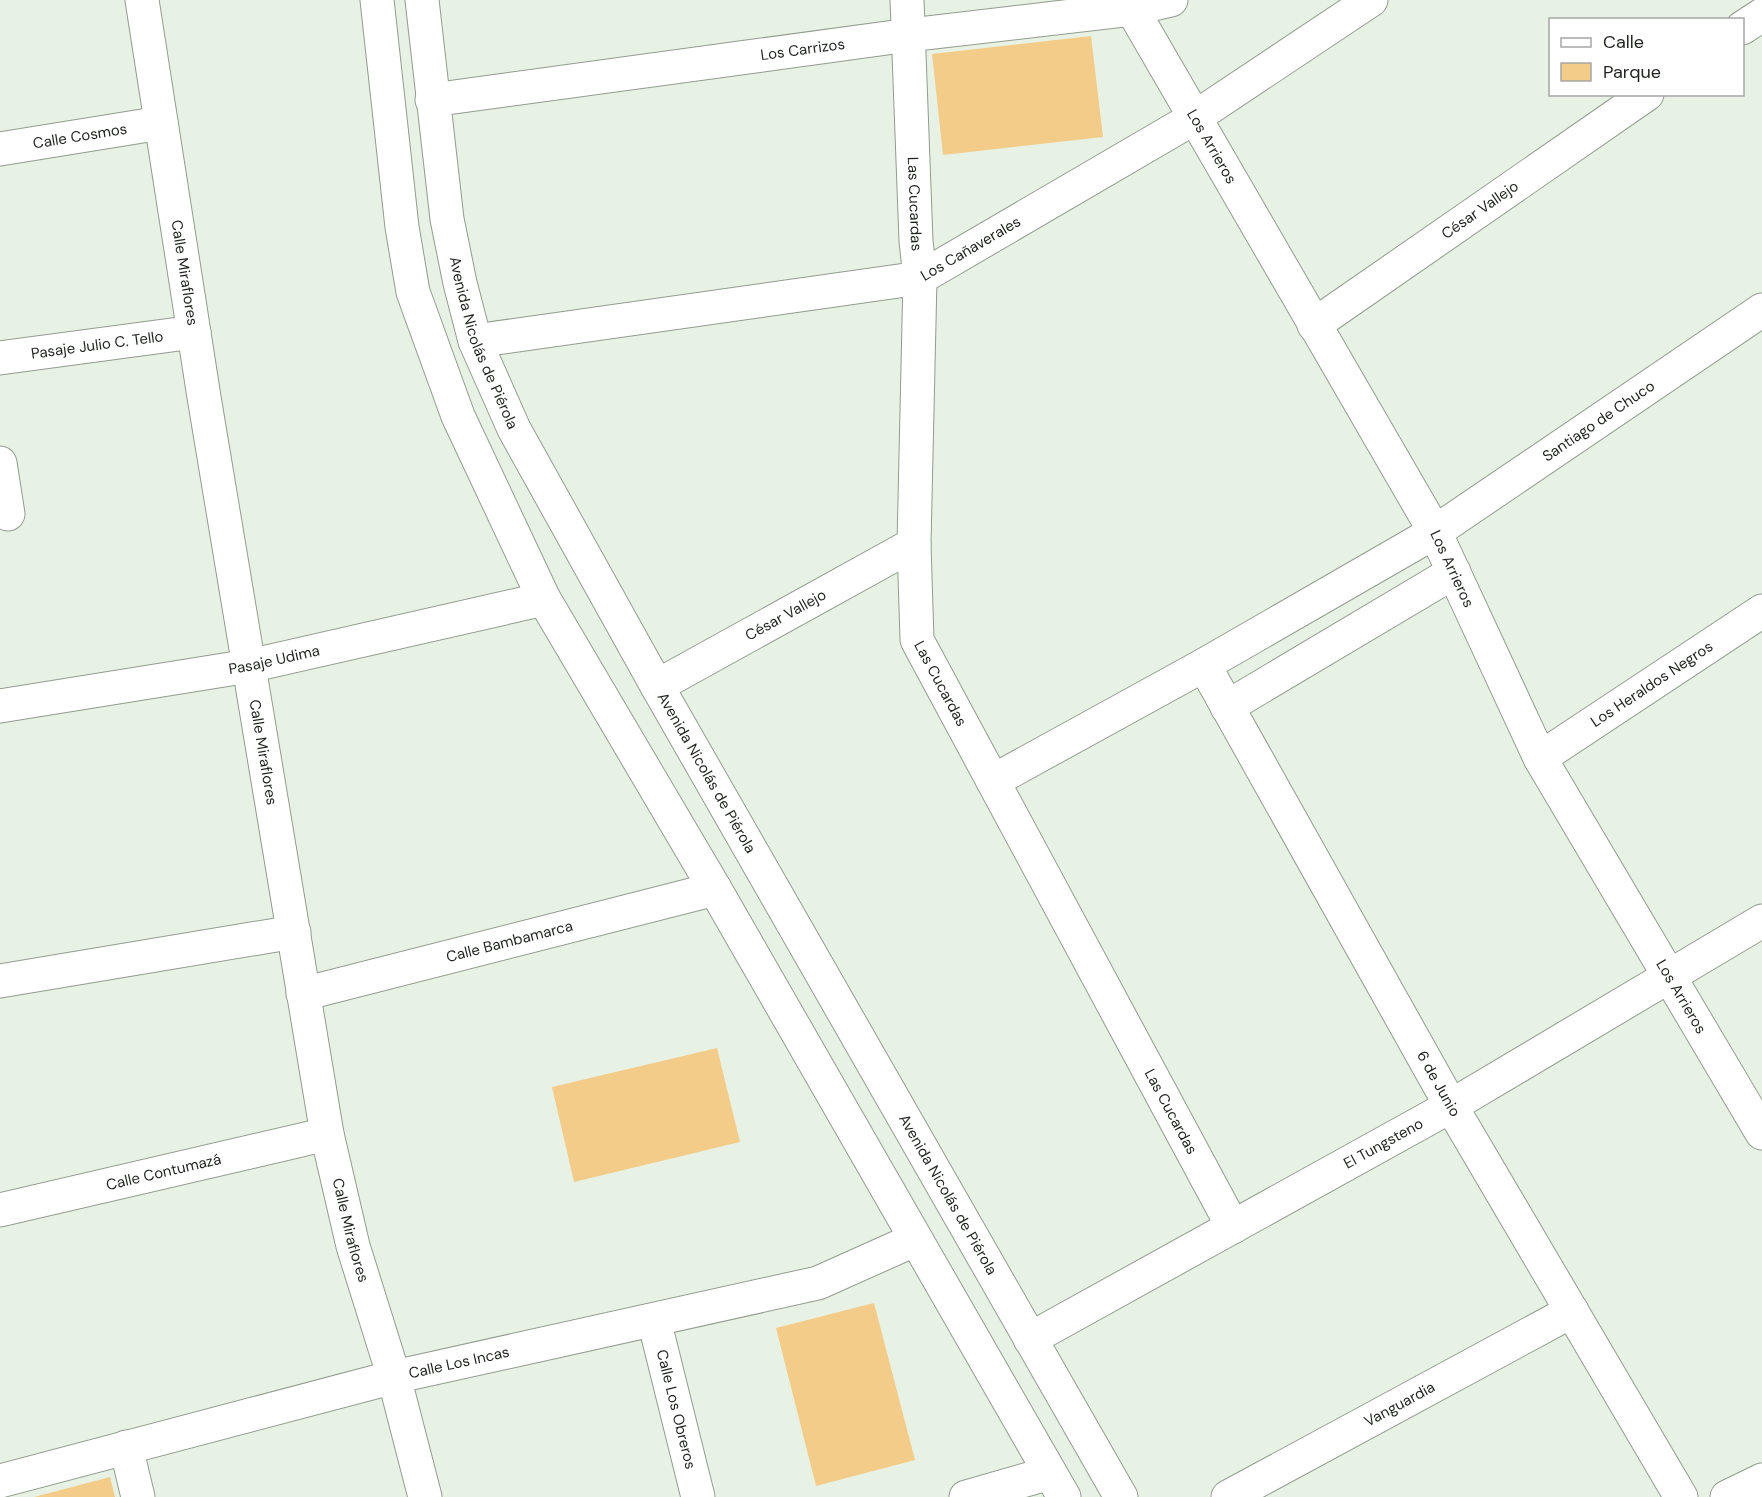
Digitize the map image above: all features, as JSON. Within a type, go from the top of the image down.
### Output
[{"type":"street","name":"Calle Miraflores","points":[[142,0],[194,332],[327,1134],[353,1246],[394,1377],[425,1497]]},
{"type":"street","points":[[377,0],[402,227],[413,292],[458,416],[544,599],[715,889],[914,1240],[1057,1485],[966,1497]]},
{"type":"street","name":"Avenida Nicolás de Piérola","points":[[422,0],[447,219],[475,341],[514,429],[657,686],[1121,1497]]},
{"type":"street","name":"Las Cucardas","points":[[907,0],[916,241],[920,278],[914,544],[917,640],[1233,1227]]},
{"type":"street","name":"Los Carrizos","points":[[432,100],[909,35],[1132,9],[1171,0]]},
{"type":"street","name":"Los Cañaverales","points":[[475,341],[920,278],[1194,118],[1371,0]]},
{"type":"street","name":"Los Arrieros","points":[[1132,9],[1314,326],[1436,532],[1540,758],[1762,1133]]},
{"type":"street","points":[[1744,27],[1762,15]]},
{"type":"street","name":"César Vallejo","points":[[1314,326],[1644,96]]},
{"type":"street","name":"Calle Cosmos","points":[[0,149],[161,123]]},
{"type":"street","name":"Santiago de Chuco","points":[[993,781],[1204,665],[1436,532],[1762,310]]},
{"type":"street","name":"Pasaje Julio C. Tello","points":[[0,358],[194,332]]},
{"type":"street","points":[[0,463],[8,514]]},
{"type":"street","name":"César Vallejo","points":[[657,686],[914,544]]},
{"type":"street","points":[[1227,707],[1454,572]]},
{"type":"street","name":"Pasaje Udima","points":[[0,706],[249,666],[544,599]]},
{"type":"street","name":"Los Heraldos Negros","points":[[1540,758],[1760,617]]},
{"type":"street","name":"6 de Junio","points":[[1204,665],[1451,1106],[1681,1497]]},
{"type":"street","name":"Calle Bambamarca","points":[[303,994],[715,889]]},
{"type":"street","name":"El Tungsteno","points":[[1030,1339],[1451,1106],[1762,921]]},
{"type":"street","points":[[0,981],[294,932]]},
{"type":"street","name":"Calle Contumazá","points":[[0,1210],[327,1134]]},
{"type":"street","name":"Calle Los Incas","points":[[0,1481],[394,1377],[818,1283],[914,1240]]},
{"type":"street","name":"Vanguardia","points":[[1228,1497],[1572,1311]]},
{"type":"street","name":"Calle Los Obreros","points":[[654,1320],[698,1497]]},
{"type":"street","points":[[126,1448],[138,1497]]},
{"type":"street","points":[[1727,1497],[1762,1480]]},
{"type":"green space","points":[[1091,36],[1103,137],[943,155],[932,54]]},
{"type":"green space","points":[[717,1048],[740,1142],[574,1182],[552,1087]]},
{"type":"green space","points":[[874,1303],[915,1460],[816,1486],[776,1328]]},
{"type":"green space","points":[[110,1477],[115,1497],[34,1497]]}]
